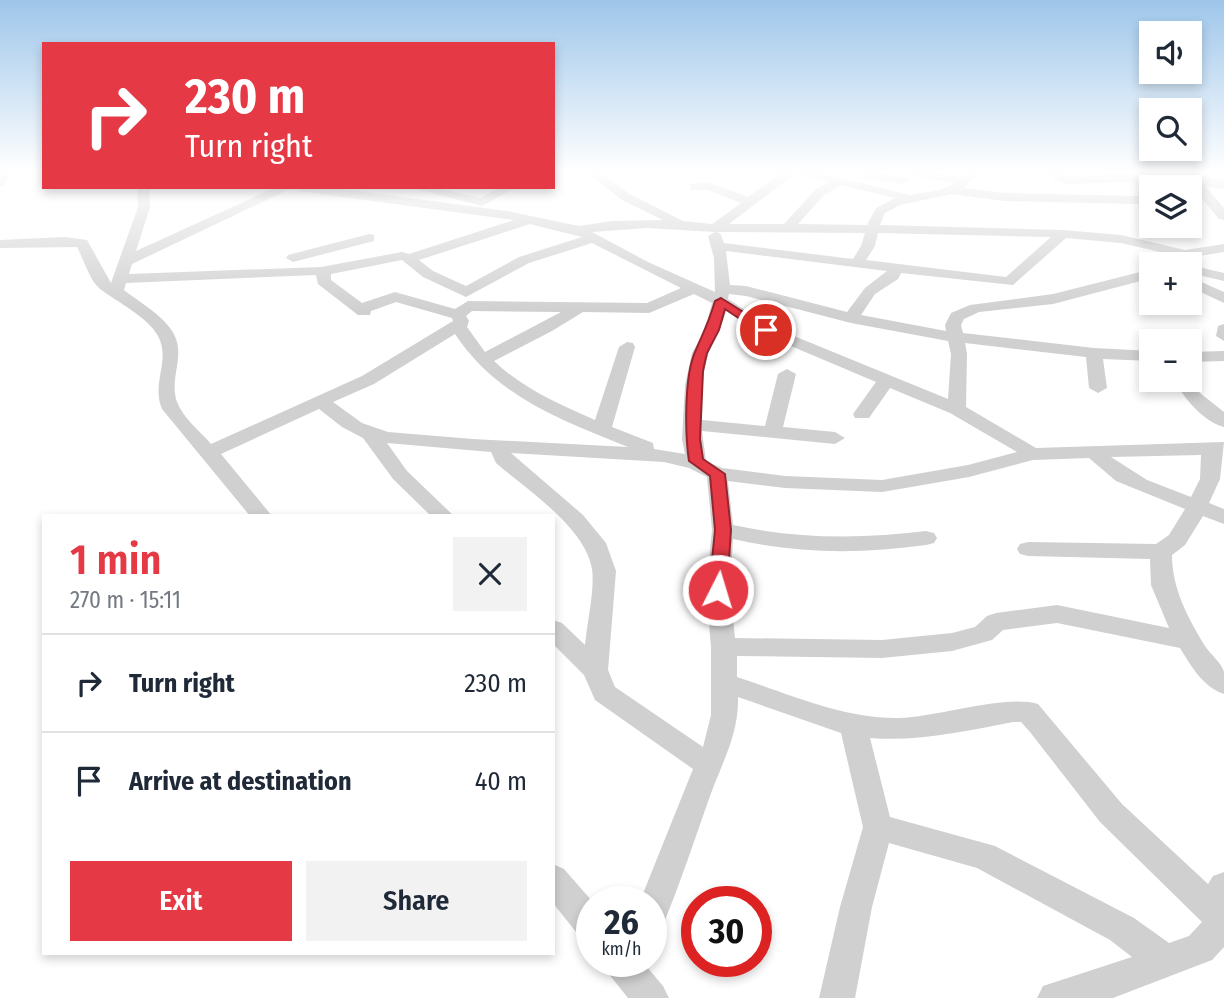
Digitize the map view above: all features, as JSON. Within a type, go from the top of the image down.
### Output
[{"type":"street","points":[[117,285],[140,219]]},
{"type":"street","points":[[124,262],[218,219]]},
{"type":"street","points":[[295,265],[321,271],[402,256],[410,258],[528,219],[579,230],[643,265],[695,288],[722,295],[766,330],[957,409],[1013,440],[1032,454]]},
{"type":"street","points":[[669,219],[680,224]]},
{"type":"street","points":[[715,228],[728,219]]},
{"type":"street","points":[[788,228],[796,219]]},
{"type":"street","points":[[856,265],[868,246],[876,219]]},
{"type":"street","points":[[992,219],[1042,224],[1046,227],[1045,233]]},
{"type":"street","points":[[1195,252],[1224,219]]},
{"type":"street","points":[[579,230],[606,226],[680,224],[715,228],[907,228],[1045,233],[1121,239],[1165,252]]},
{"type":"street","points":[[685,459],[692,439],[694,385],[701,353],[713,330],[722,295],[721,258],[716,246],[715,228]]},
{"type":"street","points":[[716,246],[1008,282],[1063,234]]},
{"type":"street","points":[[209,452],[393,367],[438,335],[463,310],[524,260],[595,237]]},
{"type":"street","points":[[294,239],[295,265]]},
{"type":"street","points":[[0,244],[65,241],[82,243],[104,285],[117,285],[295,265],[369,239]]},
{"type":"street","points":[[1202,255],[1224,248]]},
{"type":"street","points":[[410,258],[414,264],[433,276],[463,310],[482,360],[534,397],[602,429],[685,459],[717,474],[785,482],[882,486],[968,471],[1032,454],[1217,449],[1210,480],[1187,527],[1177,540],[1161,552],[1028,549]]},
{"type":"street","points":[[1202,266],[1224,277]]},
{"type":"street","points":[[851,318],[870,291],[893,276],[896,268]]},
{"type":"street","points":[[321,271],[324,274],[323,281],[362,310],[396,297],[463,310],[649,308],[695,288]]},
{"type":"street","points":[[957,409],[959,354],[953,325],[957,316],[976,308],[1053,299],[1139,276]]},
{"type":"street","points":[[117,285],[163,328],[172,343],[168,402],[259,514]]},
{"type":"street","points":[[1202,287],[1224,298]]},
{"type":"street","points":[[722,295],[746,291],[851,318],[954,337],[1094,353],[1139,355]]},
{"type":"street","points":[[482,360],[546,328],[578,308]]},
{"type":"street","points":[[1224,329],[1224,336]]},
{"type":"street","points":[[602,429],[627,347]]},
{"type":"street","points":[[1094,353],[1098,388]]},
{"type":"street","points":[[1202,357],[1224,356]]},
{"type":"street","points":[[773,430],[787,374]]},
{"type":"street","points":[[862,414],[887,380]]},
{"type":"street","points":[[1190,392],[1224,421]]},
{"type":"street","points":[[320,400],[337,415],[370,434],[435,443],[588,449],[685,459]]},
{"type":"street","points":[[694,425],[773,430],[835,438]]},
{"type":"street","points":[[370,434],[400,475],[441,514]]},
{"type":"street","points":[[499,446],[503,458],[575,520],[595,543],[604,571],[595,670]]},
{"type":"street","points":[[1096,454],[1129,478],[1224,517]]},
{"type":"street","points":[[662,886],[696,794],[710,766],[725,715],[724,647],[718,590],[723,530],[717,474]]},
{"type":"street","points":[[723,530],[759,539],[834,546],[926,538]]},
{"type":"street","points":[[1161,552],[1162,582],[1190,640],[1212,676],[1224,684]]},
{"type":"street","points":[[724,647],[882,649],[913,646],[952,642],[983,634],[996,622],[1057,614],[1190,640]]},
{"type":"street","points":[[555,631],[595,670],[604,693],[710,766]]},
{"type":"street","points":[[726,683],[853,726],[897,729],[937,726],[1013,711],[1028,712],[1100,801],[1221,910],[1200,948],[1055,998]]},
{"type":"street","points":[[837,998],[856,907],[878,827],[853,726]]},
{"type":"street","points":[[878,827],[984,856],[1122,929],[1166,961]]},
{"type":"street","points":[[555,881],[576,907]]},
{"type":"street","points":[[633,977],[651,998]]},
{"type":"route","points":[[718,590],[723,530],[717,474],[696,461],[692,439],[694,385],[701,353],[713,330],[721,301],[766,330]]}]
